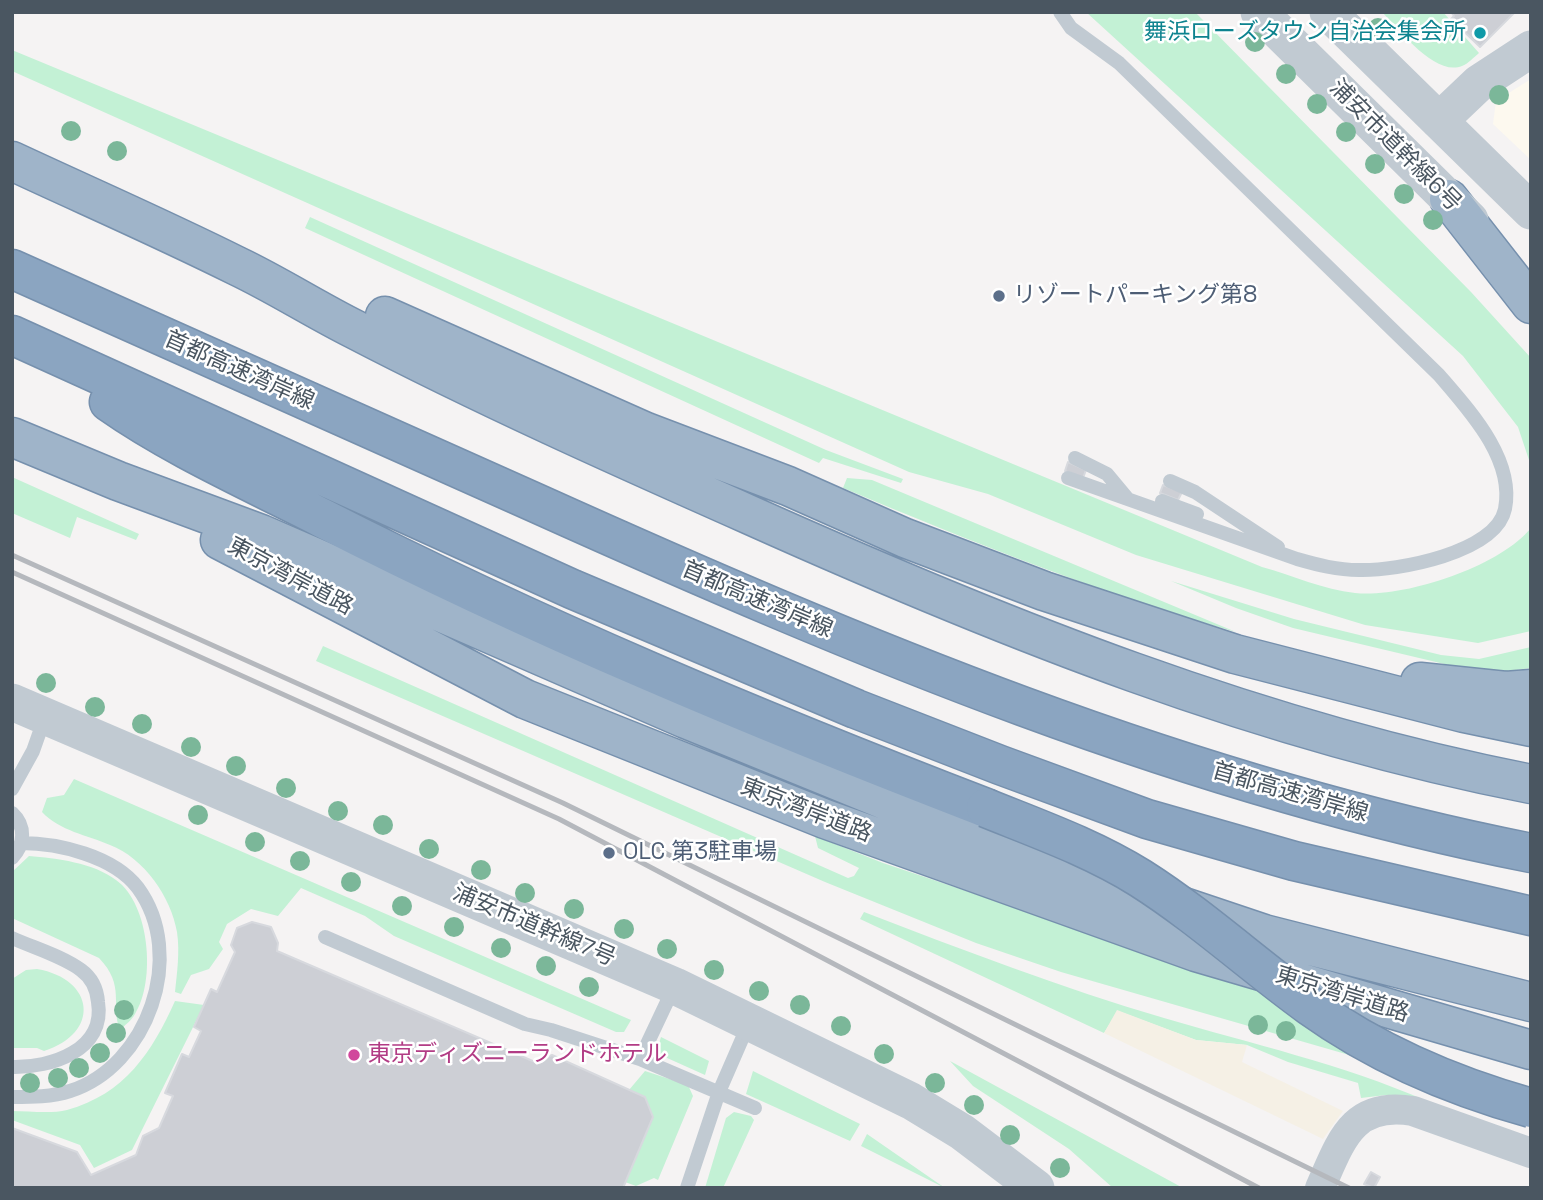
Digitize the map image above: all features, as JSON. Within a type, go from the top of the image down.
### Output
[{"type":"highway","points":[[12,161],[240,267],[354,329],[631,462],[902,583],[1024,632],[1188,692],[1318,732],[1479,774],[1531,784]]},
{"type":"highway","points":[[1449,199],[1531,304]]},
{"type":"highway","points":[[240,267],[365,307],[646,432],[788,486],[905,538],[1045,591],[1235,654],[1337,682],[1531,727]]},
{"type":"highway","name":"首都高速湾岸線","points":[[12,269],[740,594],[1022,708],[1164,758],[1272,789],[1456,838],[1531,853]]},
{"type":"highway","points":[[14,336],[572,589],[856,709],[988,760],[1161,823],[1294,861],[1531,916]]},
{"type":"highway","points":[[14,336],[122,412],[414,565],[554,629],[805,737],[1081,846],[1112,862],[1200,920],[1311,1007],[1371,1045],[1436,1076],[1531,1108]]},
{"type":"highway","name":"東京湾岸道路","points":[[12,437],[118,481],[261,534],[686,719],[978,838],[1264,934],[1531,1002]]},
{"type":"highway","name":"東京湾岸道路","points":[[118,481],[251,557],[514,693],[668,757],[825,819],[1095,918],[1196,952],[1531,1049]]},
{"type":"highway","points":[[1337,682],[1402,680],[1506,691],[1531,689]]},
{"type":"street","name":"浦安市道幹線6号","points":[[1259,12],[1531,280]]},
{"type":"street","name":"浦安市道幹線6号","points":[[1328,12],[1531,211]]},
{"type":"street","points":[[1439,121],[1479,83],[1531,49]]},
{"type":"street","name":"浦安市道幹線7号","points":[[12,702],[675,986],[911,1101],[962,1132],[1036,1188]]},
{"type":"street","points":[[1320,1188],[1341,1142],[1355,1123],[1371,1112],[1393,1108],[1413,1111],[1531,1153]]},
{"type":"lane","points":[[1060,12],[1072,28],[1119,63],[1439,375],[1465,406],[1500,465],[1505,479],[1504,513],[1494,529],[1469,545],[1420,562],[1361,570],[1325,568],[1068,478]]},
{"type":"lane","points":[[1075,458],[1107,474],[1128,499]]},
{"type":"lane","points":[[1170,481],[1195,492],[1297,559]]},
{"type":"lane","points":[[1162,500],[1297,559]]},
{"type":"lane","points":[[12,789],[33,751],[45,716]]},
{"type":"lane","points":[[12,813],[21,826],[21,844],[12,858]]},
{"type":"lane","points":[[12,1097],[54,1095],[73,1090],[114,1065],[140,1033],[156,994],[159,974],[154,925],[138,888],[124,874],[86,855],[38,844],[21,844]]},
{"type":"lane","points":[[325,937],[525,1024],[640,1059],[755,1108]]},
{"type":"lane","points":[[12,938],[82,970],[96,987],[100,1015],[87,1043],[67,1056],[49,1065],[12,1067]]},
{"type":"lane","points":[[640,1059],[675,986]]},
{"type":"lane","points":[[687,1188],[719,1092],[749,1022]]},
{"type":"shaded area","points":[[1531,79],[1531,160],[1493,124],[1496,101]]},
{"type":"green space","points":[[1086,12],[1195,12],[1471,292],[1531,358],[1531,466],[1518,427],[1463,356]]},
{"type":"green space","points":[[1382,12],[1443,12],[1479,53],[1462,66],[1452,68],[1440,65],[1418,50]]},
{"type":"green space","points":[[12,50],[1262,567],[1308,582],[1355,593],[1376,593],[1424,585],[1450,577],[1497,555],[1531,528],[1531,631],[1478,643],[1365,625],[1136,555],[988,494],[909,472],[12,71]]},
{"type":"green space","points":[[310,217],[826,450],[903,479],[901,483],[823,458],[819,463],[305,228]]},
{"type":"green space","points":[[12,477],[139,534],[136,540],[77,517],[70,538],[12,513]]},
{"type":"green space","points":[[847,478],[872,480],[1236,632],[1136,601],[989,547],[843,488]]},
{"type":"green space","points":[[1171,581],[1294,619],[1441,655],[1479,659],[1531,647],[1531,668],[1492,673],[1293,628]]},
{"type":"green space","points":[[323,646],[848,878],[854,876],[859,868],[818,848],[815,836],[883,863],[1270,993],[1370,1061],[1061,972],[976,943],[825,882],[316,661]]},
{"type":"green space","points":[[74,779],[631,1020],[624,1032],[616,1032],[394,936],[365,916],[301,888],[278,916],[251,909],[227,924],[219,942],[223,949],[209,969],[191,975],[181,994],[175,992],[177,932],[169,905],[154,880],[134,859],[122,851],[65,828],[42,812],[47,798],[64,795]]},
{"type":"green space","points":[[29,856],[63,860],[97,869],[116,880],[136,906],[146,944],[146,983],[135,1014],[120,1030],[115,986],[99,958],[12,918],[12,872]]},
{"type":"green space","points":[[864,912],[1088,994],[1330,1065],[1427,1101],[1386,1095],[1361,1098],[1358,1083],[1288,1062],[1247,1045],[1196,1040],[1118,1011],[1104,1033],[860,919]]},
{"type":"green space","points":[[37,969],[56,975],[71,984],[80,995],[84,1007],[82,1020],[75,1032],[62,1043],[44,1051],[37,1048],[12,1048],[12,979],[26,970]]},
{"type":"green space","points":[[175,1001],[204,1005],[132,1150],[94,1168],[80,1145],[12,1120],[12,1111],[67,1110],[87,1103],[121,1082],[146,1054]]},
{"type":"green space","points":[[661,1037],[709,1061],[705,1075],[656,1053]]},
{"type":"green space","points":[[950,1061],[1183,1188],[1113,1188],[1069,1149],[973,1086]]},
{"type":"green space","points":[[645,1071],[688,1085],[693,1096],[658,1180],[654,1178],[636,1186],[625,1182],[653,1117],[645,1097],[629,1090]]},
{"type":"green space","points":[[753,1071],[860,1124],[850,1141],[746,1094]]},
{"type":"green space","points":[[734,1112],[751,1116],[754,1120],[723,1188],[705,1188],[726,1118]]},
{"type":"green space","points":[[867,1134],[945,1188],[861,1146]]},
{"type":"sand","points":[[1117,1010],[1196,1040],[1247,1045],[1242,1062],[1343,1111],[1323,1139],[1104,1033]]},
{"type":"building","name":"舞浜ローズタウン自治会集会所","points":[[1451,12],[1514,13],[1480,47],[1451,19],[1454,16]]},
{"type":"building","points":[[1068,462],[1086,470],[1083,478],[1065,471]]},
{"type":"building","points":[[1163,485],[1182,492],[1178,500],[1160,493]]},
{"type":"building","name":"東京ディズニーランドホテル","points":[[252,922],[271,927],[278,943],[277,951],[535,1062],[552,1055],[645,1097],[653,1117],[623,1188],[12,1188],[12,1128],[77,1152],[91,1175],[136,1155],[143,1136],[159,1128],[173,1096],[165,1093],[182,1054],[189,1057],[201,1031],[194,1027],[211,989],[217,992],[235,952],[231,945],[237,928]]},
{"type":"building","points":[[1371,1172],[1380,1177],[1374,1188],[1364,1184]]},
{"type":"railway","points":[[12,555],[563,803],[1349,1188]]},
{"type":"railway","points":[[12,572],[559,819],[1259,1188]]},
{"type":"place","name":"舞浜ローズタウン自治会集会所","points":[[1480,33]]},
{"type":"place","name":"リゾートパーキング第8","points":[[999,296]]},
{"type":"place","name":"OLC 第3駐車場","points":[[609,853]]},
{"type":"place","name":"東京ディズニーランドホテル","points":[[354,1055]]}]
